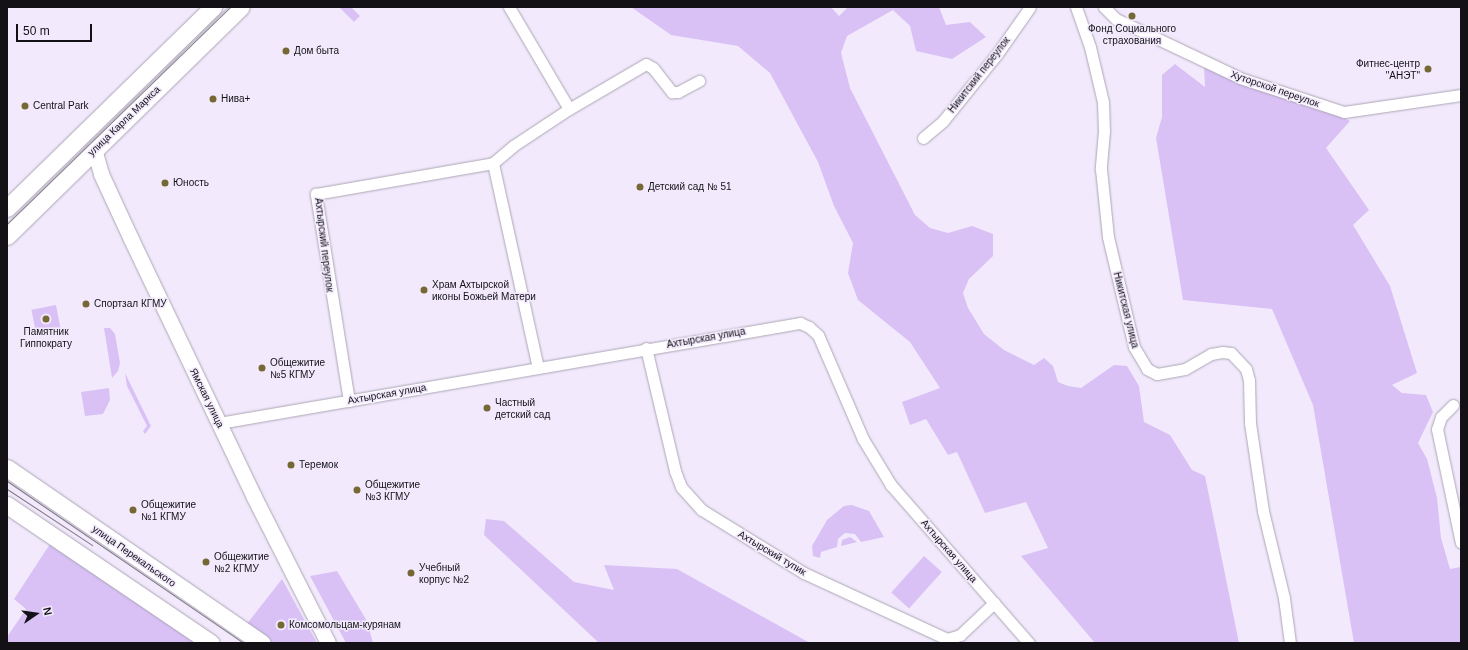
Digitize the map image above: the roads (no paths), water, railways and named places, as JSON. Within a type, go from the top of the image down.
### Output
[{"type":"main road","name":"улица Карла Маркса","points":[[7,208],[213,7]]},
{"type":"main road","name":"улица Карла Маркса","points":[[7,236],[94,149],[241,7]]},
{"type":"main road","name":"Ямская улица","points":[[94,149],[102,176],[219,423],[328,643]]},
{"type":"main road","name":"улица Перекальского","points":[[7,468],[262,643]]},
{"type":"main road","points":[[7,505],[211,643]]},
{"type":"street","points":[[509,7],[569,109]]},
{"type":"street","name":"Никитский переулок","points":[[923,138],[943,121],[997,54],[1030,7]]},
{"type":"street","name":"Никитская улица","points":[[1076,7],[1090,47],[1103,102],[1104,131],[1101,169],[1108,237],[1134,347],[1144,365],[1157,374],[1185,369],[1211,354],[1222,352],[1231,353],[1246,369],[1249,380],[1250,423],[1263,511],[1284,598],[1290,643]]},
{"type":"street","name":"Хуторской переулок","points":[[1104,7],[1116,19],[1240,78],[1344,112],[1461,95]]},
{"type":"street","points":[[538,368],[494,163],[513,146],[569,109],[646,64],[653,68],[672,92],[678,92],[699,81]]},
{"type":"street","name":"Ахтырский переулок","points":[[349,401],[316,194],[494,163]]},
{"type":"street","name":"Ахтырская улица","points":[[219,423],[792,323],[809,326],[825,349],[874,460],[891,485],[1029,643]]},
{"type":"street","name":"Ахтырский тупик","points":[[646,348],[675,471],[681,487],[702,510],[804,574],[947,639],[960,635],[994,603]]},
{"type":"street","points":[[1453,405],[1441,417],[1437,429],[1461,543]]},
{"type":"tram line","points":[[7,224],[230,7]]},
{"type":"tram line","points":[[7,481],[244,643]]},
{"type":"tram line","points":[[7,489],[92,545]]},
{"type":"place","name":"Фонд Социального страхования","points":[[1132,16]]},
{"type":"place","name":"Дом быта","points":[[286,51]]},
{"type":"place","name":"Фитнес-центр \"АНЭТ\"","points":[[1428,69]]},
{"type":"place","name":"Нива+","points":[[213,99]]},
{"type":"place","name":"Central Park","points":[[25,106]]},
{"type":"place","name":"Юность","points":[[165,183]]},
{"type":"place","name":"Детский сад № 51","points":[[640,187]]},
{"type":"place","name":"Храм Ахтырской иконы Божьей Матери","points":[[424,290]]},
{"type":"place","name":"Спортзал КГМУ","points":[[86,304]]},
{"type":"place","name":"Памятник Гиппократу","points":[[46,319]]},
{"type":"place","name":"Общежитие №5 КГМУ","points":[[262,368]]},
{"type":"place","name":"Частный детский сад","points":[[487,408]]},
{"type":"place","name":"Теремок","points":[[291,465]]},
{"type":"place","name":"Общежитие №3 КГМУ","points":[[357,490]]},
{"type":"place","name":"Общежитие №1 КГМУ","points":[[133,510]]},
{"type":"place","name":"Общежитие №2 КГМУ","points":[[206,562]]},
{"type":"place","name":"Учебный корпус №2","points":[[411,573]]},
{"type":"place","name":"Комсомольцам-курянам","points":[[281,625]]}]
